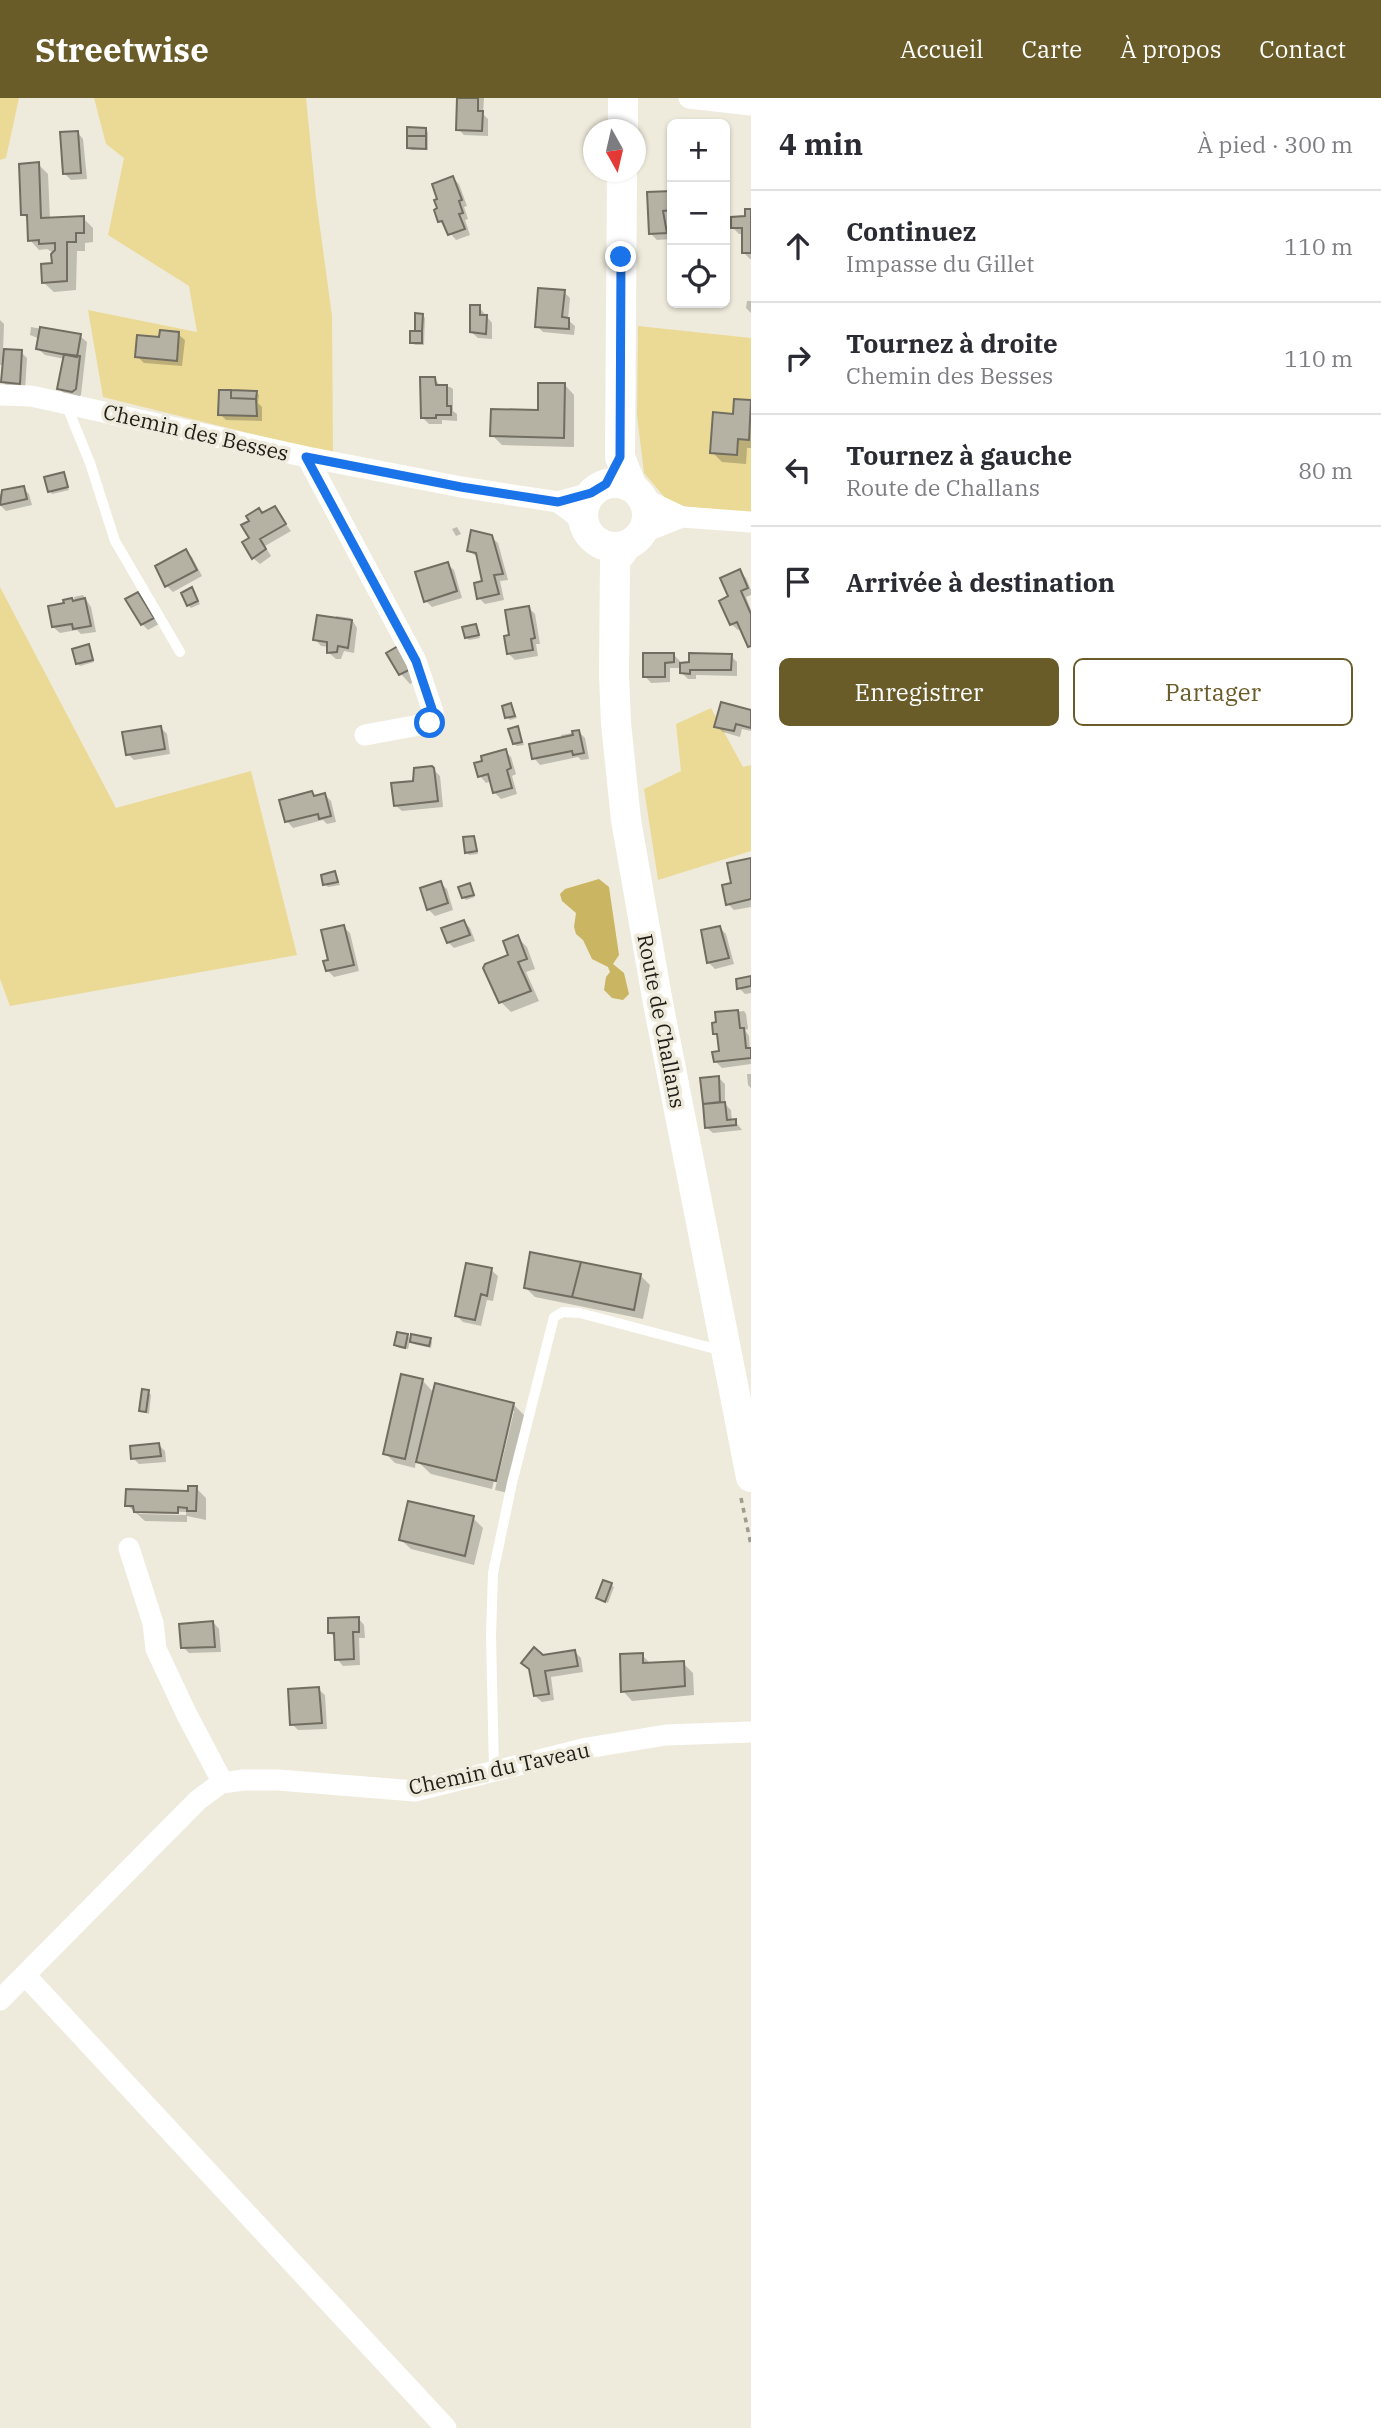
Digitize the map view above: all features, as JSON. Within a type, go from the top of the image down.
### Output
[{"type":"main road","points":[[623,98],[623,119]]},
{"type":"main road","name":"Route de Challans","points":[[618,491],[622,182]]},
{"type":"main road","name":"Route de Challans","points":[[614,542],[583,516],[585,504],[618,491]]},
{"type":"main road","name":"Route de Challans","points":[[614,542],[648,517],[618,491]]},
{"type":"main road","name":"Route de Challans","points":[[614,542],[616,723],[626,820],[658,1003],[751,1477]]},
{"type":"street","points":[[689,98],[751,105]]},
{"type":"street","name":"Chemin des Besses","points":[[0,395],[31,396],[306,457],[461,487],[558,502],[618,491]]},
{"type":"street","points":[[306,457],[416,661],[433,712],[430,723],[365,735]]},
{"type":"street","points":[[618,491],[682,517],[751,522]]},
{"type":"street","points":[[558,502],[614,542],[682,517]]},
{"type":"street","points":[[0,2000],[198,1800],[223,1783],[187,1716],[156,1649],[153,1623],[129,1548]]},
{"type":"street","name":"Chemin du Taveau","points":[[223,1783],[278,1780],[415,1791],[587,1748],[666,1735],[751,1732]]},
{"type":"street","points":[[25,1975],[446,2428]]},
{"type":"lane","points":[[65,404],[90,463],[115,541],[180,652]]},
{"type":"lane","points":[[494,1770],[491,1636],[493,1573],[512,1483],[554,1317],[563,1312],[580,1313],[726,1352]]},
{"type":"shaded area","points":[[0,98],[19,98],[6,158],[0,160]]},
{"type":"shaded area","points":[[94,98],[306,98],[332,316],[333,454],[103,397],[88,310],[197,332],[189,286],[108,235],[124,158],[106,144]]},
{"type":"shaded area","points":[[638,326],[751,338],[751,513],[671,505],[644,473],[637,415]]},
{"type":"shaded area","points":[[0,587],[116,808],[251,771],[297,955],[10,1006],[0,979]]},
{"type":"shaded area","points":[[711,708],[743,767],[751,765],[751,851],[658,880],[644,789],[681,771],[676,724]]},
{"type":"shaded area","points":[[599,879],[609,887],[619,955],[613,964],[624,973],[629,994],[623,1000],[612,998],[604,990],[606,977],[610,972],[608,967],[592,959],[583,940],[576,934],[576,913],[562,901],[560,894],[565,889]]},
{"type":"building","points":[[457,98],[478,98],[478,111],[483,111],[482,131],[456,130]]},
{"type":"building","points":[[407,127],[426,128],[426,136],[407,136]]},
{"type":"building","points":[[78,131],[81,173],[63,174],[60,132]]},
{"type":"building","points":[[407,136],[426,136],[426,149],[407,148]]},
{"type":"building","points":[[39,162],[41,218],[84,216],[84,233],[76,233],[76,242],[67,242],[67,281],[42,283],[41,264],[52,263],[51,254],[55,250],[55,243],[39,244],[39,240],[28,241],[27,215],[21,215],[19,164]]},
{"type":"building","points":[[453,176],[462,200],[459,201],[463,213],[459,214],[465,229],[448,235],[442,221],[438,222],[434,210],[437,208],[434,200],[437,199],[432,184]]},
{"type":"building","points":[[667,191],[667,211],[663,211],[667,233],[649,234],[647,192]]},
{"type":"building","points":[[745,209],[751,209],[751,253],[742,253],[742,228],[731,228],[731,217],[745,216]]},
{"type":"building","points":[[538,288],[565,290],[562,317],[569,318],[569,329],[535,327]]},
{"type":"building","points":[[470,305],[480,305],[480,315],[487,315],[486,334],[470,332]]},
{"type":"building","points":[[415,313],[423,314],[422,331],[415,331]]},
{"type":"building","points":[[40,327],[81,334],[77,357],[36,349]]},
{"type":"building","points":[[160,330],[179,332],[177,361],[135,357],[137,335],[159,337]]},
{"type":"building","points":[[410,331],[422,331],[422,343],[410,343]]},
{"type":"building","points":[[4,349],[22,350],[20,384],[1,382]]},
{"type":"building","points":[[64,354],[80,356],[76,389],[72,392],[57,389]]},
{"type":"building","points":[[420,377],[435,377],[436,385],[447,385],[447,406],[451,406],[451,415],[421,418]]},
{"type":"building","points":[[538,383],[565,383],[564,438],[490,436],[491,409],[538,410]]},
{"type":"building","points":[[219,390],[231,390],[231,398],[256,399],[257,416],[218,415]]},
{"type":"building","points":[[231,390],[257,391],[256,399],[231,398]]},
{"type":"building","points":[[734,399],[751,400],[749,440],[738,439],[737,455],[710,453],[713,412],[733,414]]},
{"type":"building","points":[[64,472],[68,487],[48,492],[44,477]]},
{"type":"building","points":[[24,486],[27,499],[0,505],[2,490]]},
{"type":"building","points":[[275,506],[286,524],[260,539],[266,549],[252,559],[242,542],[249,538],[241,525],[249,521],[246,516],[259,508],[262,513]]},
{"type":"building","points":[[471,530],[492,535],[503,574],[494,575],[499,594],[477,599],[474,583],[482,581],[476,553],[467,551]]},
{"type":"building","points":[[186,549],[197,570],[165,587],[155,566]]},
{"type":"building","points":[[448,562],[457,591],[424,602],[415,572]]},
{"type":"building","points":[[740,569],[748,588],[741,591],[751,614],[751,646],[748,647],[737,622],[730,625],[719,601],[728,596],[720,578]]},
{"type":"building","points":[[192,587],[198,601],[187,606],[181,593]]},
{"type":"building","points":[[138,592],[154,618],[141,625],[125,599]]},
{"type":"building","points":[[72,598],[73,601],[85,598],[91,626],[73,629],[72,624],[52,627],[48,606],[64,603],[63,600]]},
{"type":"building","points":[[529,606],[535,638],[531,639],[533,650],[507,654],[504,636],[509,635],[505,610]]},
{"type":"building","points":[[317,615],[352,620],[348,648],[338,646],[337,652],[327,653],[327,642],[313,640]]},
{"type":"building","points":[[476,624],[479,635],[465,638],[462,627]]},
{"type":"building","points":[[89,644],[93,660],[76,664],[72,649]]},
{"type":"building","points":[[400,645],[411,669],[399,675],[386,653]]},
{"type":"building","points":[[643,653],[674,653],[674,662],[665,663],[665,677],[643,677]]},
{"type":"building","points":[[689,653],[732,654],[731,670],[690,670],[690,674],[680,673],[680,663],[689,662]]},
{"type":"building","points":[[721,702],[751,710],[751,728],[736,724],[734,731],[714,727]]},
{"type":"building","points":[[511,703],[515,716],[505,718],[502,706]]},
{"type":"building","points":[[161,726],[165,749],[126,755],[122,732]]},
{"type":"building","points":[[518,726],[522,742],[513,744],[508,729]]},
{"type":"building","points":[[579,730],[584,753],[573,755],[572,751],[532,759],[529,744],[573,735],[572,731]]},
{"type":"building","points":[[506,749],[511,768],[507,770],[512,788],[493,793],[488,774],[478,777],[474,763],[482,761],[481,756]]},
{"type":"building","points":[[432,766],[438,801],[394,806],[391,783],[413,781],[414,768]]},
{"type":"building","points":[[312,791],[314,796],[325,793],[331,816],[319,819],[318,814],[285,822],[279,800]]},
{"type":"building","points":[[474,836],[477,851],[465,853],[463,837]]},
{"type":"building","points":[[751,858],[751,899],[726,905],[722,885],[731,883],[727,863]]},
{"type":"building","points":[[335,871],[338,882],[323,885],[321,875]]},
{"type":"building","points":[[441,881],[448,903],[427,910],[420,888]]},
{"type":"building","points":[[470,883],[474,895],[462,898],[458,887]]},
{"type":"building","points":[[464,920],[470,935],[447,943],[441,928]]},
{"type":"building","points":[[344,925],[354,965],[326,971],[323,961],[328,960],[321,930]]},
{"type":"building","points":[[720,926],[729,958],[707,963],[701,930]]},
{"type":"building","points":[[518,935],[527,959],[518,962],[531,991],[499,1003],[483,968],[485,964],[508,955],[503,941]]},
{"type":"building","points":[[751,976],[751,986],[737,989],[736,979]]},
{"type":"building","points":[[738,1010],[740,1028],[744,1028],[746,1048],[751,1048],[751,1058],[714,1062],[712,1052],[719,1051],[717,1034],[713,1034],[715,1012]]},
{"type":"building","points":[[719,1076],[720,1102],[703,1104],[700,1078]]},
{"type":"building","points":[[725,1102],[727,1120],[736,1119],[736,1125],[705,1128],[703,1104]]},
{"type":"building","points":[[530,1252],[581,1262],[572,1297],[524,1288]]},
{"type":"building","points":[[581,1262],[641,1274],[634,1310],[572,1297]]},
{"type":"building","points":[[466,1263],[492,1268],[487,1296],[481,1294],[475,1320],[455,1316]]},
{"type":"building","points":[[397,1332],[408,1334],[405,1348],[394,1345]]},
{"type":"building","points":[[411,1334],[431,1338],[429,1346],[410,1342]]},
{"type":"building","points":[[401,1374],[423,1379],[405,1459],[383,1454]]},
{"type":"building","points":[[435,1383],[514,1403],[496,1481],[416,1462]]},
{"type":"building","points":[[142,1389],[149,1390],[146,1412],[139,1411]]},
{"type":"building","points":[[159,1443],[161,1456],[131,1459],[130,1446]]},
{"type":"building","points":[[188,1486],[197,1486],[196,1511],[178,1507],[178,1513],[134,1512],[133,1506],[125,1506],[126,1489],[188,1491]]},
{"type":"building","points":[[408,1501],[474,1516],[465,1556],[399,1540]]},
{"type":"building","points":[[603,1580],[612,1583],[605,1602],[596,1598]]},
{"type":"building","points":[[359,1617],[359,1632],[353,1632],[354,1659],[335,1660],[334,1633],[328,1633],[328,1618]]},
{"type":"building","points":[[213,1621],[215,1647],[181,1648],[179,1624]]},
{"type":"building","points":[[534,1647],[543,1655],[575,1650],[578,1666],[545,1671],[549,1694],[534,1696],[529,1669],[521,1663]]},
{"type":"building","points":[[643,1653],[643,1663],[684,1661],[685,1686],[621,1692],[620,1654]]},
{"type":"building","points":[[319,1687],[322,1723],[290,1725],[288,1689]]},
{"type":"route","points":[[430,723],[433,712],[416,661],[306,457],[461,487],[558,502],[576,499],[606,484],[620,457],[621,257]]}]
